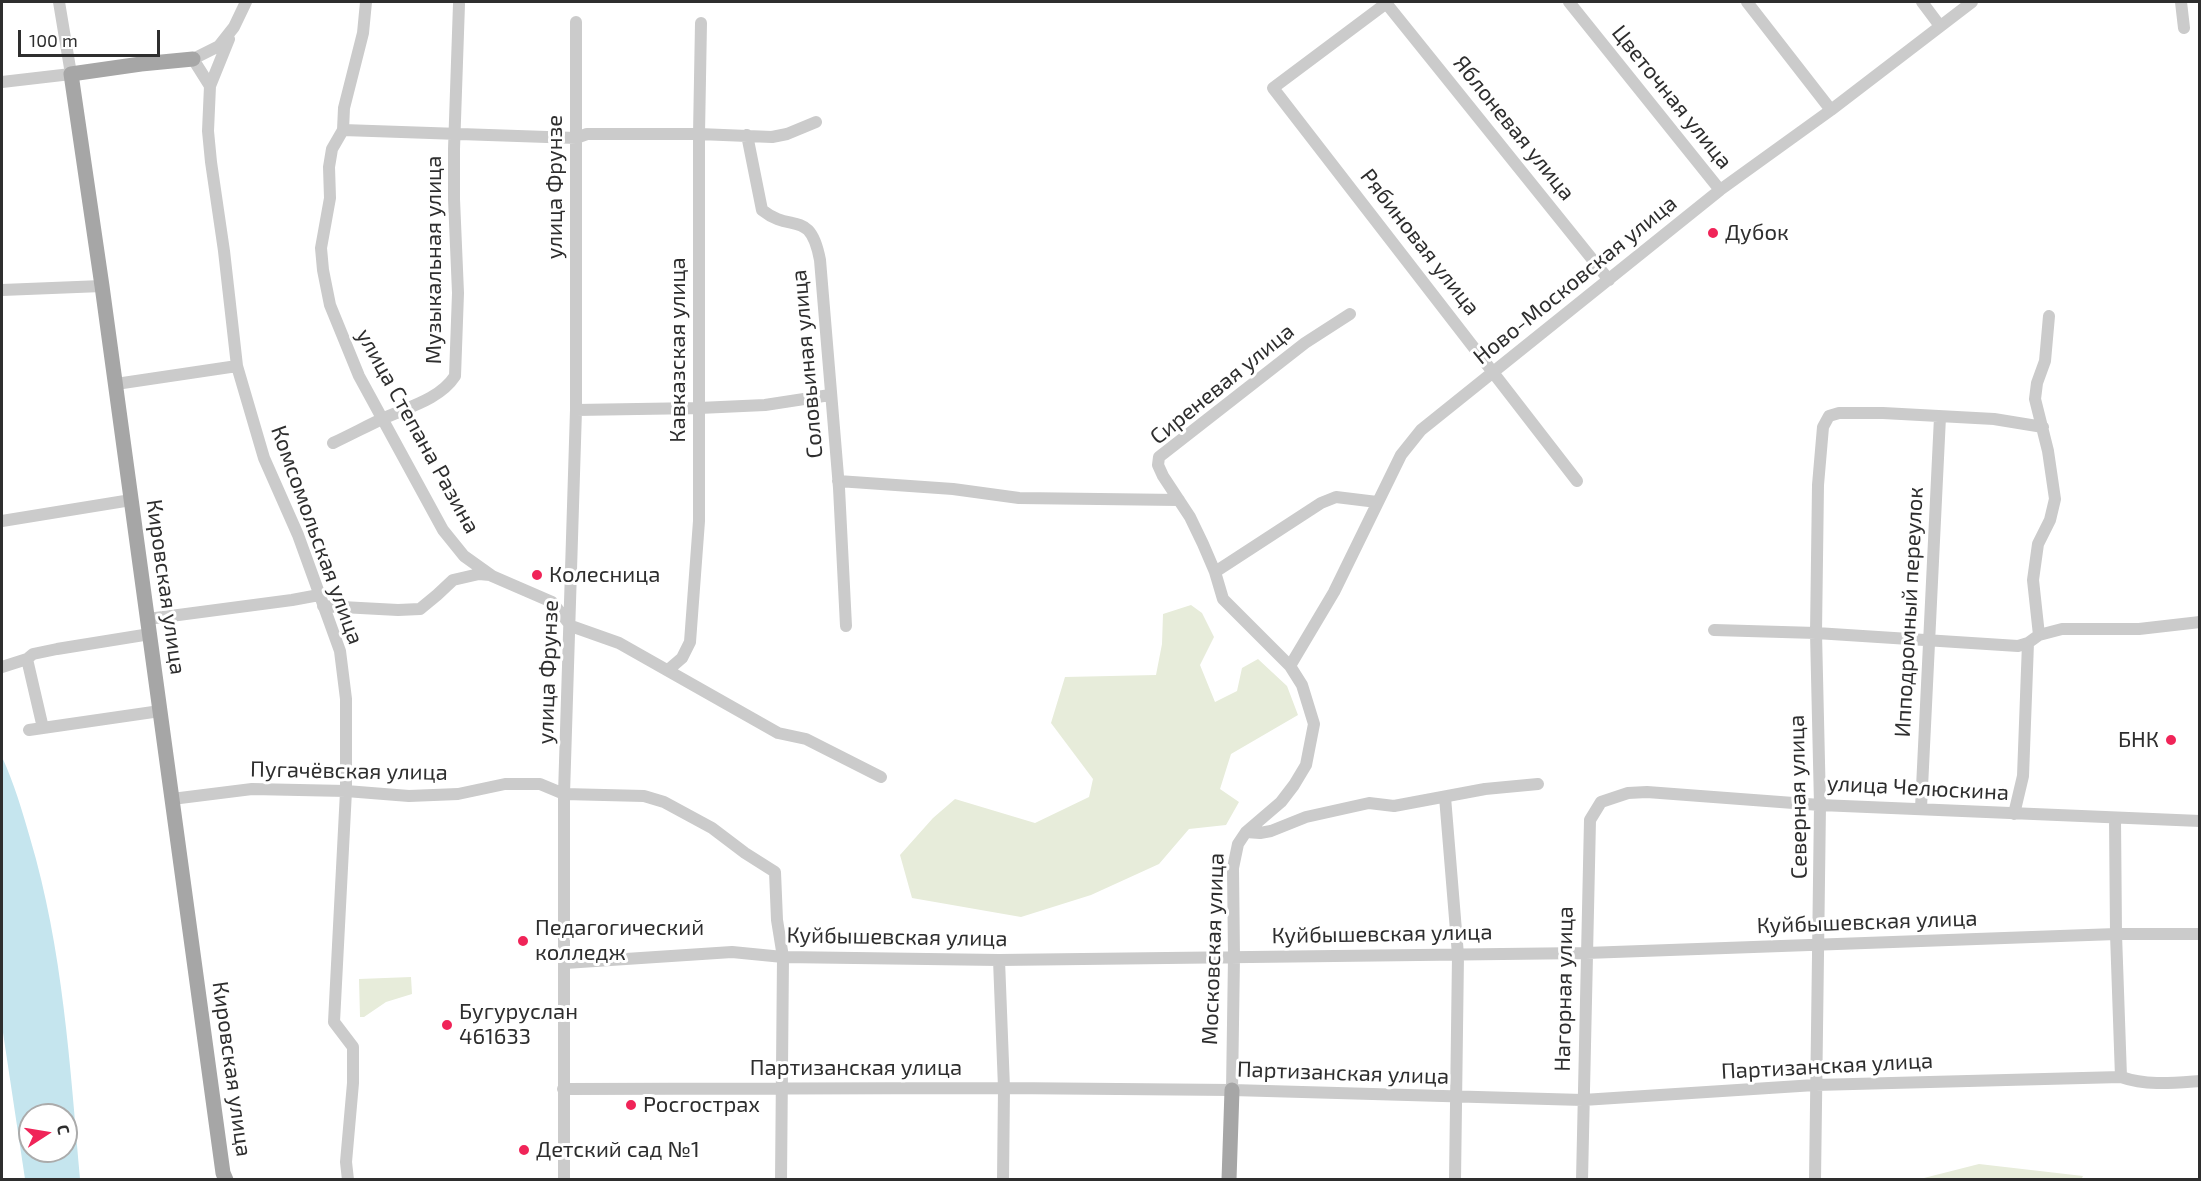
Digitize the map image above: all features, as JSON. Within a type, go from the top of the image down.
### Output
[{"type":"main road","points":[[71,74],[141,63],[193,59]]},
{"type":"main road","name":"Кировская улица","points":[[71,74],[116,384],[223,1173],[226,1179]]},
{"type":"main road","name":"Московская улица","points":[[1229,1179],[1232,1090]]},
{"type":"street","name":"Кировская улица","points":[[59,2],[71,74]]},
{"type":"street","points":[[210,86],[193,59],[219,46],[234,27],[246,2]]},
{"type":"street","name":"улица Степана Разина","points":[[366,2],[363,33],[344,108],[343,130],[332,149],[329,167],[330,198],[321,248],[330,305],[359,376],[384,418],[443,531],[459,551],[492,576],[552,602],[571,626]]},
{"type":"street","name":"Рябиновая улица","points":[[1387,2],[1273,88],[1577,481]]},
{"type":"street","name":"Яблоневая улица","points":[[1387,2],[1609,280]]},
{"type":"street","name":"Цветочная улица","points":[[1569,2],[1720,190]]},
{"type":"street","points":[[1747,2],[1831,110]]},
{"type":"street","points":[[1922,2],[1940,26]]},
{"type":"street","name":"Ново-Московская улица","points":[[1290,666],[1335,592],[1401,455],[1421,430],[1720,190],[1831,110],[1972,2]]},
{"type":"street","points":[[2181,2],[2184,28]]},
{"type":"street","name":"Музыкальная улица","points":[[333,443],[414,406],[448,387],[455,376],[458,293],[454,199],[459,4]]},
{"type":"street","name":"улица Фрунзе","points":[[564,1179],[564,794],[576,410],[576,22]]},
{"type":"street","name":"Кавказская улица","points":[[668,670],[682,658],[690,642],[699,520],[701,22]]},
{"type":"street","name":"Комсомольская улица","points":[[234,27],[210,86],[208,131],[237,366],[264,458],[298,535],[340,651],[345,687],[346,791],[334,1022],[353,1047],[346,1162],[348,1179]]},
{"type":"street","points":[[2,82],[71,74]]},
{"type":"street","points":[[343,130],[576,138],[587,134],[699,134],[772,137],[787,134],[816,122]]},
{"type":"street","name":"Соловьиная улица","points":[[747,135],[762,210],[774,218],[800,224],[811,232],[820,260],[838,481],[846,626]]},
{"type":"street","points":[[2,290],[102,286]]},
{"type":"street","name":"Сиреневая улица","points":[[1223,599],[1215,572],[1194,526],[1158,465],[1159,457],[1305,343],[1350,314]]},
{"type":"street","points":[[2039,635],[2033,580],[2038,544],[2050,520],[2055,499],[2043,427],[2035,399],[2037,383],[2045,361],[2049,316]]},
{"type":"street","points":[[116,384],[237,366]]},
{"type":"street","points":[[576,410],[765,405],[830,395]]},
{"type":"street","name":"Северная улица","points":[[1815,1179],[1820,805],[1816,633],[1818,485],[1823,427],[1828,416],[1839,412],[1940,417]]},
{"type":"street","points":[[1940,417],[1994,419],[2043,427]]},
{"type":"street","name":"Ипподромный переулок","points":[[1921,808],[1940,417]]},
{"type":"street","points":[[838,481],[952,489],[1019,498],[1179,500]]},
{"type":"street","points":[[1215,572],[1321,502],[1336,497],[1377,502]]},
{"type":"street","points":[[2,521],[131,500]]},
{"type":"street","points":[[2,667],[27,659],[33,654],[149,627],[292,600],[321,600],[398,610],[420,609],[453,580],[460,563],[459,551]]},
{"type":"street","points":[[453,580],[479,574],[492,576]]},
{"type":"street","name":"Московская улица","points":[[1223,599],[1290,666],[1302,685],[1314,724],[1306,765],[1294,785],[1281,802],[1246,832],[1238,844],[1233,868],[1232,1090]]},
{"type":"street","points":[[1714,630],[1816,633],[2018,646],[2028,643],[2039,635],[2062,629],[2139,629],[2199,622]]},
{"type":"street","points":[[571,626],[619,643],[778,733],[806,739],[881,777]]},
{"type":"street","points":[[2014,814],[2023,776],[2028,643]]},
{"type":"street","points":[[27,659],[43,728]]},
{"type":"street","points":[[29,730],[160,711]]},
{"type":"street","name":"Пугачёвская улица","points":[[172,799],[252,789],[346,791],[409,796],[458,794],[505,784],[540,784],[564,794],[644,796],[664,802],[712,828],[775,872],[777,920],[783,957]]},
{"type":"street","points":[[1246,832],[1271,831],[1306,817],[1361,805],[1394,806],[1485,789],[1538,784]]},
{"type":"street","name":"улица Челюскина","points":[[1601,802],[1628,793],[1647,792],[1820,805],[2199,821]]},
{"type":"street","points":[[1445,797],[1458,955],[1455,1179]]},
{"type":"street","name":"Нагорная улица","points":[[1582,1179],[1590,820],[1601,802]]},
{"type":"street","points":[[2115,818],[2121,1077]]},
{"type":"street","name":"Куйбышевская улица","points":[[565,963],[732,952],[783,957],[999,960],[1586,953],[2116,934],[2199,934]]},
{"type":"street","points":[[781,1179],[783,957]]},
{"type":"street","points":[[999,960],[1004,1088],[1003,1179]]},
{"type":"street","name":"Партизанская улица","points":[[563,1089],[1232,1090],[1583,1100],[1815,1086],[2121,1077],[2135,1082],[2151,1083],[2199,1081]]},
{"type":"green space","points":[[1191,605],[1202,613],[1214,637],[1200,665],[1215,702],[1237,691],[1242,668],[1258,659],[1287,686],[1298,715],[1231,754],[1220,789],[1239,802],[1226,825],[1189,829],[1159,864],[1091,895],[1021,917],[912,898],[900,855],[933,818],[955,799],[1035,823],[1089,797],[1093,779],[1051,723],[1065,677],[1156,675],[1162,644],[1163,614]]},
{"type":"green space","points":[[411,977],[412,994],[386,1002],[364,1017],[360,1017],[359,979]]},
{"type":"green space","points":[[1979,1164],[2083,1176],[2081,1180],[1920,1179]]},
{"type":"water","points":[[2,757],[27,828],[50,922],[64,1007],[74,1103],[18,1103],[18,1132],[2,1026]]},
{"type":"water","points":[[78,1154],[80,1179],[25,1179],[23,1163],[78,1163]]},
{"type":"place","name":"Дубок","points":[[1713,233]]},
{"type":"place","name":"Колесница","points":[[537,575]]},
{"type":"place","name":"БНК","points":[[2171,740]]},
{"type":"place","name":"Педагогический колледж","points":[[523,941]]},
{"type":"place","name":"Бугуруслан 461633","points":[[447,1025]]},
{"type":"place","name":"Росгострах","points":[[631,1105]]},
{"type":"place","name":"Детский сад №1","points":[[524,1150]]}]
